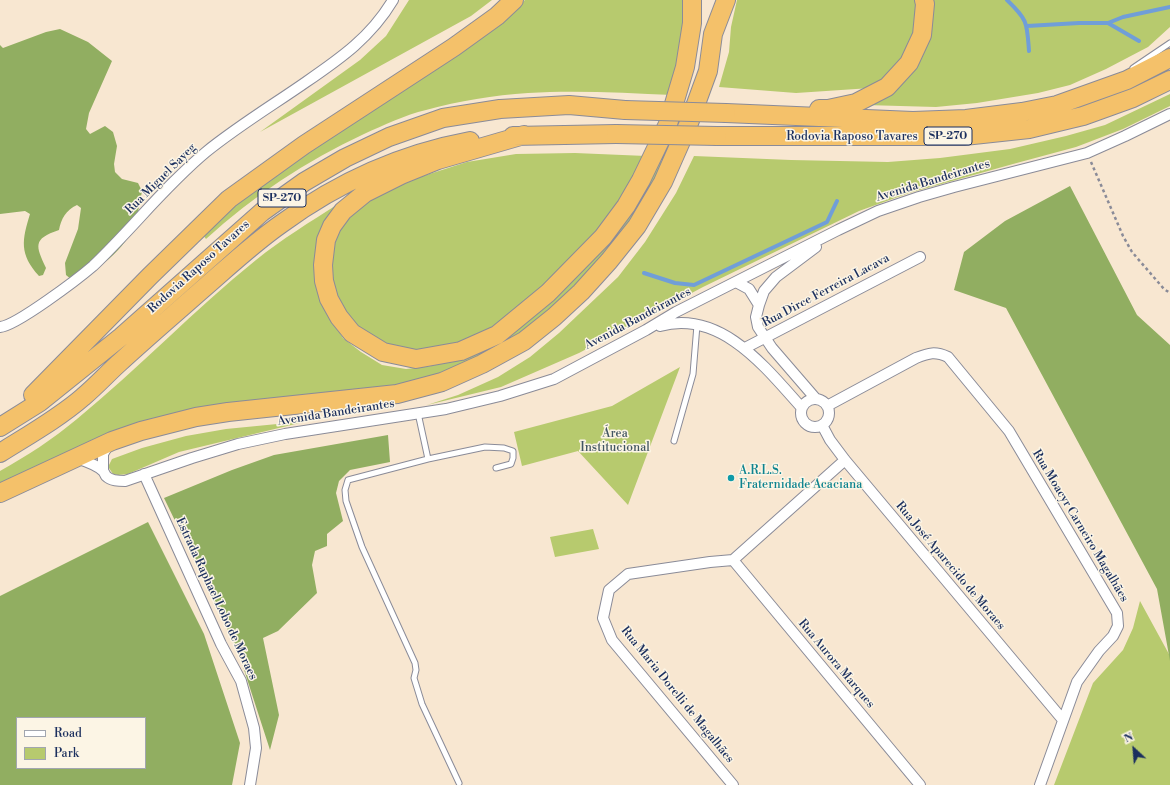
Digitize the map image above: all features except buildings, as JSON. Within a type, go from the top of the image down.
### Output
[{"type":"highway","points":[[0,420],[37,391],[150,276],[229,199],[304,145],[454,47],[498,16],[514,0]]},
{"type":"highway","points":[[524,134],[438,160],[401,175],[365,193],[343,210],[332,226],[326,240],[324,281],[329,299],[339,317],[352,333],[383,352],[416,359],[461,351],[497,335],[548,293],[603,237],[626,206],[662,138],[668,124],[685,67],[692,22],[692,0]]},
{"type":"highway","points":[[716,0],[716,24]]},
{"type":"highway","points":[[0,493],[112,441],[147,429],[196,417],[228,412],[397,394],[442,382],[482,364],[524,341],[554,317],[581,292],[609,261],[637,226],[663,182],[689,124],[708,70],[713,34],[726,0]]},
{"type":"highway","points":[[750,115],[801,109],[828,109],[856,103],[887,86],[909,63],[922,35],[925,4],[924,0]]},
{"type":"highway","name":"Rodovia Raposo Tavares","points":[[0,427],[40,402],[121,337],[262,212],[304,182],[345,158],[389,137],[444,118],[500,109],[569,105],[625,110],[913,121],[966,119],[1022,112],[1057,105],[1127,80],[1170,58]]},
{"type":"highway","name":"Rodovia Raposo Tavares","points":[[0,453],[32,433],[82,398],[119,363],[247,251],[281,224],[324,196],[365,174],[407,156],[440,146],[472,140],[524,134],[956,136],[1028,129],[1083,116],[1133,98],[1170,80]]},
{"type":"street","name":"Rua Miguel Sayeg","points":[[0,327],[11,324],[84,274],[182,174],[239,127],[344,56],[368,34],[385,14],[393,0]]},
{"type":"street","name":"Avenida Bandeirantes","points":[[74,458],[87,461],[103,470],[107,477],[125,481],[238,444],[285,434],[446,409],[500,396],[554,379],[646,330],[676,312],[878,211],[919,197],[1039,164],[1087,153],[1170,114]]},
{"type":"street","points":[[816,399],[772,348],[758,327],[756,317],[764,291],[776,277],[838,230]]},
{"type":"street","name":"Rua Dirce Ferreira Lacava","points":[[745,348],[920,257]]},
{"type":"street","points":[[736,282],[749,289],[759,305]]},
{"type":"street","points":[[646,330],[672,323],[692,323],[722,333],[745,348],[802,408]]},
{"type":"street","name":"Rua Moacyr Carneiro Magalhães","points":[[827,406],[916,358],[929,353],[940,353],[948,357],[1009,431],[1117,613],[1118,626],[1077,682],[1040,785]]},
{"type":"street","points":[[816,399],[823,401],[827,406],[829,415],[822,425],[814,427],[806,424],[801,416],[802,408],[807,401],[816,399]]},
{"type":"street","name":"Rua José Aparecido de Moraes","points":[[822,425],[830,440],[845,460],[1063,720]]},
{"type":"street","points":[[103,470],[103,454],[112,441]]},
{"type":"street","points":[[732,560],[845,460]]},
{"type":"street","name":"Estrada Raphael Lobo de Moraes","points":[[144,474],[218,637],[241,681],[254,728],[256,748],[250,785]]},
{"type":"street","name":"Rua Maria Dorelli de Magalhães","points":[[732,560],[628,574],[608,590],[603,618],[612,640],[733,785]]},
{"type":"street","name":"Rua Aurora Marques","points":[[732,560],[920,785]]},
{"type":"lane","points":[[1129,70],[1170,43]]},
{"type":"lane","points":[[1057,105],[1107,81]]},
{"type":"lane","points":[[674,441],[693,374],[697,324]]},
{"type":"lane","points":[[418,413],[428,459]]},
{"type":"lane","points":[[459,783],[422,704],[414,678],[416,663],[362,548],[346,501],[345,490],[348,480],[428,459],[485,447],[504,448],[513,451],[511,464],[496,468]]},
{"type":"path","points":[[1087,153],[1123,236],[1132,252],[1164,289],[1170,293]]},
{"type":"green space","points":[[409,0],[492,0],[471,16],[260,132],[360,60],[386,36]]},
{"type":"green space","points":[[525,0],[686,0],[685,27],[673,95],[582,92],[528,93],[477,99],[418,112],[395,120],[342,144],[321,156],[261,194],[206,239],[203,235],[228,211],[267,179],[491,30]]},
{"type":"green space","points":[[737,0],[918,0],[918,28],[907,52],[892,73],[871,88],[796,93],[719,87],[729,52],[731,27]]},
{"type":"green space","points":[[932,0],[1170,0],[1170,27],[1148,47],[1106,69],[1070,85],[1038,93],[977,103],[936,107],[865,105],[884,97],[906,80],[918,63]]},
{"type":"green space","points":[[60,29],[88,42],[112,61],[89,113],[86,129],[90,134],[105,126],[113,132],[117,146],[114,164],[115,172],[122,179],[138,183],[142,191],[135,224],[131,233],[118,251],[100,266],[81,277],[72,280],[66,275],[65,263],[78,229],[81,208],[77,205],[70,209],[61,222],[59,230],[50,233],[40,240],[40,254],[46,268],[43,275],[39,276],[28,261],[25,254],[24,239],[30,214],[25,211],[0,214],[0,45],[3,48],[46,32]]},
{"type":"green space","points":[[1170,94],[1170,106],[1123,129],[1076,147],[909,193],[859,211],[703,287],[579,353],[501,387],[427,405],[458,395],[498,377],[530,357],[559,333],[618,277],[645,242],[676,193],[694,156],[888,162],[940,158],[1010,149],[1105,125]]},
{"type":"green space","points":[[575,153],[646,156],[637,176],[593,240],[555,278],[504,319],[482,333],[465,341],[425,352],[386,347],[355,328],[333,289],[331,269],[333,243],[343,225],[360,207],[380,194],[420,177],[467,162],[516,154]]},
{"type":"green space","points":[[656,161],[668,163],[641,211],[556,308],[494,353],[419,382],[371,390],[204,410],[0,485],[0,471],[40,447],[100,400],[233,279],[266,252],[338,204],[324,224],[329,316],[343,338],[361,352],[382,365],[406,369],[431,366],[455,360],[521,324]]},
{"type":"green space","points":[[1070,186],[1137,315],[1170,345],[1170,661],[1157,589],[1006,308],[954,290],[964,252],[1005,221]]},
{"type":"green space","name":"Área Institucional","points":[[680,367],[628,505],[578,451],[522,466],[514,432],[612,406]]},
{"type":"green space","points":[[308,421],[179,452],[128,474],[113,474],[109,468],[112,459],[142,448],[186,436],[226,429]]},
{"type":"green space","points":[[388,435],[390,462],[350,470],[339,481],[336,493],[343,521],[327,534],[327,546],[315,551],[312,565],[317,593],[278,631],[263,638],[279,715],[270,750],[238,651],[164,498],[232,470],[274,455]]},
{"type":"green space","points":[[148,522],[204,634],[240,743],[232,785],[0,785],[0,596]]},
{"type":"green space","points":[[593,529],[599,549],[555,557],[550,537]]},
{"type":"green space","points":[[1140,601],[1170,656],[1170,785],[1054,785],[1093,683],[1123,650],[1133,628]]},
{"type":"waterway","points":[[1007,0],[1019,12],[1025,22],[1028,34],[1029,51]]},
{"type":"waterway","points":[[1027,26],[1108,23],[1123,17],[1170,7]]},
{"type":"waterway","points":[[1108,23],[1139,41]]},
{"type":"waterway","points":[[644,273],[675,283],[694,285],[827,222],[837,201]]},
{"type":"place","name":"A.R.L.S. Fraternidade Acaciana","points":[[731,478]]}]
